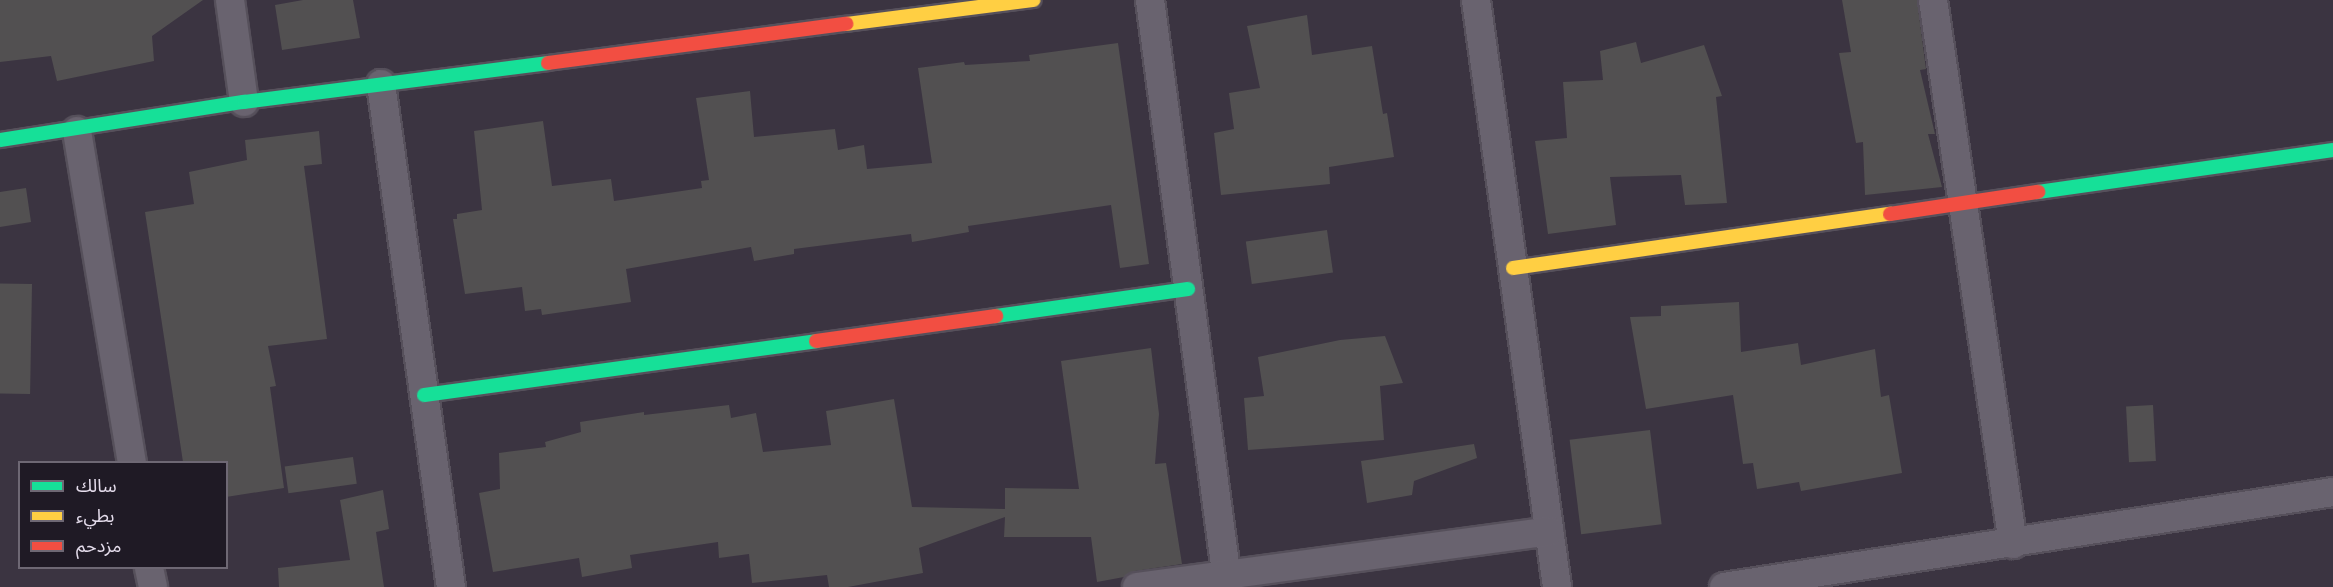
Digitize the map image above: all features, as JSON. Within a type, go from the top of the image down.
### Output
[{"type":"street","points":[[230,0],[244,102]]},
{"type":"street","points":[[0,140],[77,131],[244,102],[381,84],[871,10],[1033,0]]},
{"type":"street","points":[[1150,0],[1227,581]]},
{"type":"street","points":[[1476,0],[1557,587]]},
{"type":"street","points":[[1933,0],[2013,544]]},
{"type":"street","points":[[381,84],[451,587]]},
{"type":"street","points":[[77,131],[132,461]]},
{"type":"street","points":[[1513,268],[2333,150]]},
{"type":"street","points":[[424,395],[1188,289]]},
{"type":"street","points":[[1724,587],[2013,544],[2333,492]]},
{"type":"street","points":[[1137,587],[1227,581],[1549,531]]},
{"type":"street","points":[[149,569],[153,587]]},
{"type":"building","points":[[0,0],[203,0],[152,36],[154,61],[57,81],[51,56],[0,62]]},
{"type":"building","points":[[303,0],[353,0],[360,38],[282,50],[275,5]]},
{"type":"building","points":[[1842,0],[1917,0],[1926,69],[1920,70],[1935,134],[1928,134],[1942,187],[1865,195],[1863,142],[1856,143],[1839,53],[1851,52]]},
{"type":"building","points":[[1307,15],[1312,55],[1372,46],[1383,114],[1387,113],[1394,157],[1329,167],[1330,184],[1221,195],[1214,133],[1234,129],[1229,93],[1260,88],[1247,26]]},
{"type":"building","points":[[1636,42],[1641,63],[1704,45],[1722,96],[1716,97],[1727,203],[1685,205],[1681,175],[1610,177],[1616,225],[1548,234],[1535,141],[1567,138],[1563,82],[1603,80],[1600,51]]},
{"type":"building","points":[[1118,43],[1149,264],[1120,268],[1111,205],[968,226],[969,232],[912,242],[911,234],[794,249],[794,254],[754,261],[751,247],[626,269],[631,302],[542,315],[541,309],[525,311],[522,287],[465,294],[453,219],[457,219],[457,214],[482,210],[474,131],[543,121],[552,186],[611,179],[614,201],[702,188],[701,181],[709,180],[696,98],[750,91],[754,137],[835,129],[838,150],[864,145],[867,169],[932,163],[918,68],[964,62],[965,65],[1030,61],[1029,55]]},
{"type":"building","points":[[319,131],[322,164],[304,166],[327,339],[268,346],[276,386],[270,387],[284,488],[228,497],[228,461],[183,461],[145,212],[194,204],[189,172],[247,160],[245,140]]},
{"type":"building","points":[[26,188],[31,222],[0,227],[0,192]]},
{"type":"building","points":[[1327,230],[1333,273],[1252,284],[1246,241]]},
{"type":"building","points":[[0,283],[32,284],[30,394],[0,393]]},
{"type":"building","points":[[1739,302],[1741,352],[1798,343],[1801,365],[1875,349],[1881,397],[1889,395],[1902,473],[1801,491],[1799,482],[1757,489],[1753,463],[1743,464],[1733,395],[1646,409],[1630,317],[1661,316],[1661,306]]},
{"type":"building","points":[[1385,336],[1403,383],[1380,386],[1384,440],[1248,450],[1244,398],[1264,396],[1258,357],[1340,340]]},
{"type":"building","points":[[1151,348],[1159,414],[1155,464],[1166,463],[1182,564],[1135,571],[1124,577],[1097,582],[1091,537],[1004,537],[1005,517],[919,548],[923,573],[848,587],[829,587],[827,575],[752,583],[749,554],[719,558],[718,542],[630,555],[632,568],[582,577],[579,558],[493,572],[479,493],[500,489],[499,453],[546,447],[545,442],[581,432],[580,422],[644,412],[644,415],[729,405],[731,418],[756,413],[763,452],[831,445],[826,411],[894,399],[912,507],[1005,509],[1005,488],[1079,489],[1061,361]]},
{"type":"building","points":[[2153,405],[2156,461],[2129,462],[2126,406]]},
{"type":"building","points":[[1650,430],[1662,524],[1581,534],[1570,440]]},
{"type":"building","points":[[1474,444],[1477,458],[1414,481],[1412,495],[1367,503],[1361,461]]},
{"type":"building","points":[[353,457],[357,484],[288,493],[285,467]]},
{"type":"building","points":[[383,490],[389,529],[376,532],[384,587],[279,587],[278,568],[350,560],[340,500]]},
{"type":"traffic: fast","points":[[0,140],[244,102],[548,63]]},
{"type":"traffic: fast","points":[[2038,192],[2333,150]]},
{"type":"traffic: fast","points":[[996,316],[1188,289]]},
{"type":"traffic: fast","points":[[424,395],[816,341]]},
{"type":"traffic: slow","points":[[846,24],[1033,0]]},
{"type":"traffic: slow","points":[[1513,268],[1890,214]]},
{"type":"traffic: jam","points":[[548,63],[846,24]]},
{"type":"traffic: jam","points":[[1890,214],[2038,192]]},
{"type":"traffic: jam","points":[[816,341],[996,316]]}]
